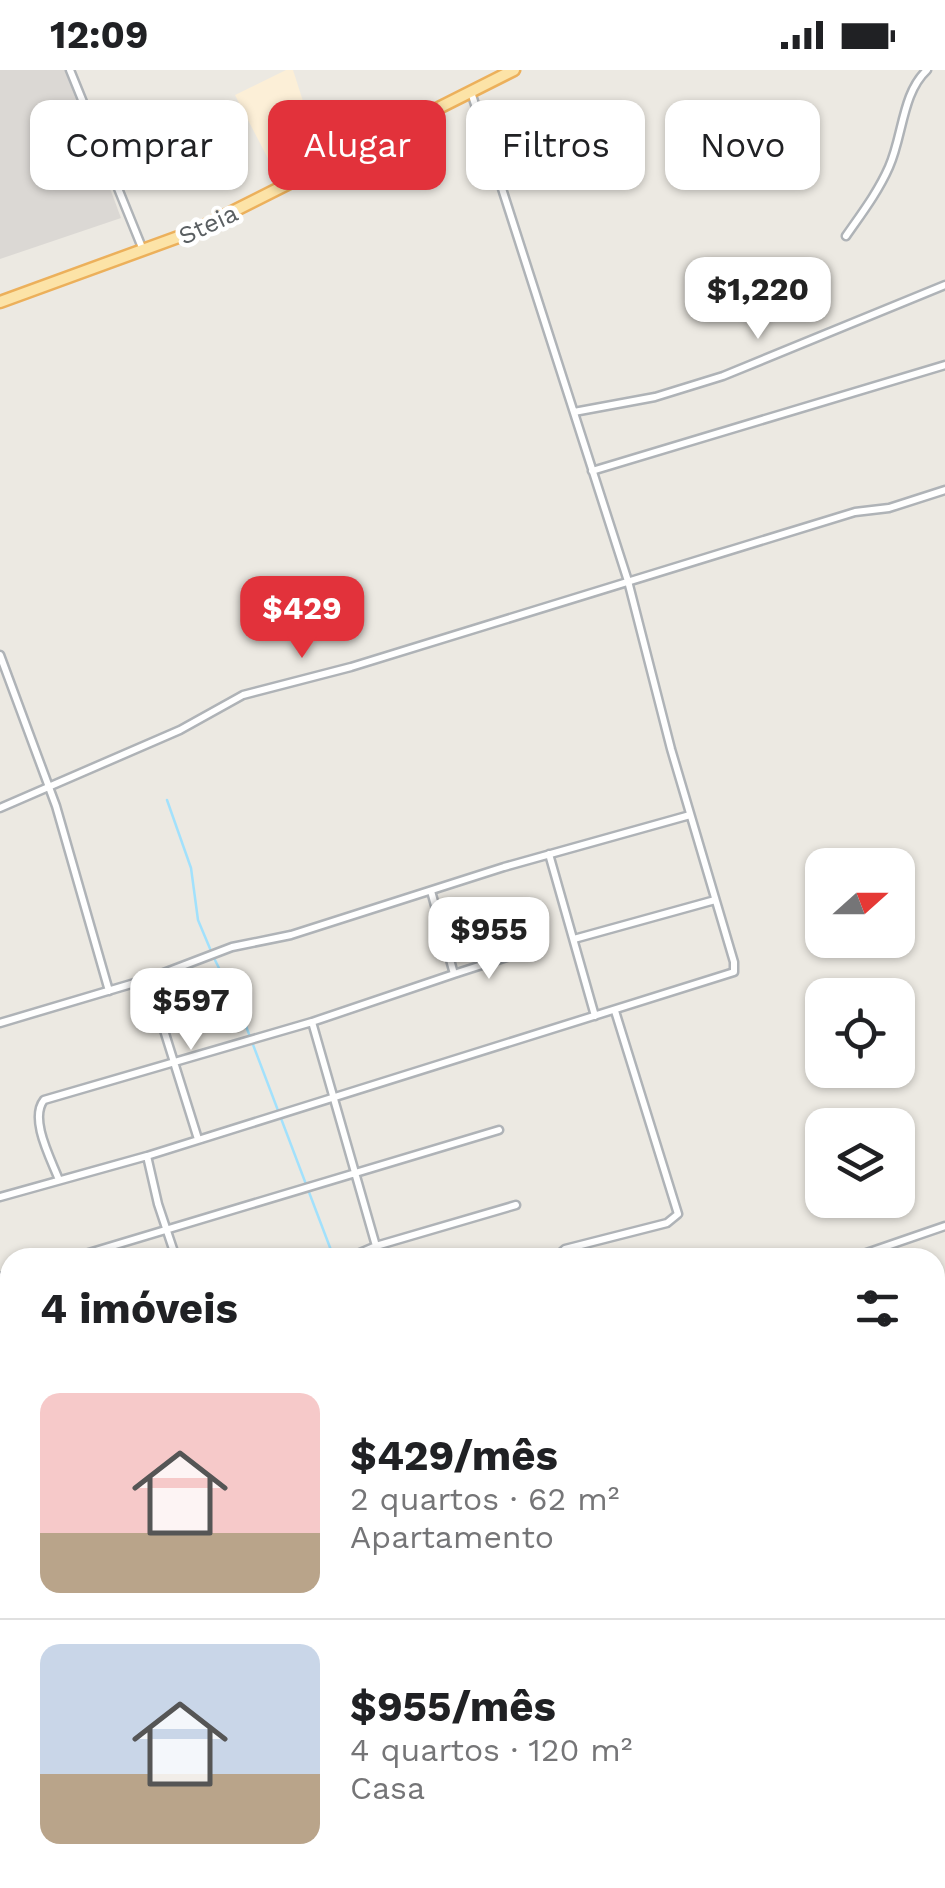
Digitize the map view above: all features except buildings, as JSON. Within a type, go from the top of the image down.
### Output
[{"type":"main road","name":"Steia","points":[[0,302],[201,228],[514,70]]},
{"type":"street","points":[[70,70],[144,252]]},
{"type":"street","points":[[846,236],[878,189],[901,137],[906,107],[917,79],[927,70]]},
{"type":"street","points":[[0,1197],[148,1156],[734,972],[628,581],[471,92]]},
{"type":"street","points":[[574,412],[655,397],[724,376],[945,286]]},
{"type":"street","points":[[592,471],[945,365]]},
{"type":"street","points":[[0,808],[180,730],[243,695],[351,667],[855,512],[889,508],[945,490]]},
{"type":"street","points":[[0,655],[49,788],[110,992]]},
{"type":"street","points":[[0,1022],[110,992],[232,947],[291,935],[690,814]]},
{"type":"street","points":[[549,854],[595,1016]]},
{"type":"street","points":[[432,890],[454,974]]},
{"type":"street","points":[[574,939],[714,900]]},
{"type":"street","points":[[59,1180],[40,1123],[40,1104],[52,1095],[312,1022],[513,955]]},
{"type":"street","points":[[148,979],[198,1140]]},
{"type":"street","points":[[564,1248],[667,1222],[678,1214],[615,1010]]},
{"type":"street","points":[[312,1022],[376,1246]]},
{"type":"street","points":[[115,1248],[356,1170],[499,1130]]},
{"type":"street","points":[[148,1156],[173,1248]]},
{"type":"street","points":[[371,1248],[516,1205]]},
{"type":"street","points":[[881,1248],[945,1226]]},
{"type":"shaded area","points":[[0,70],[66,70],[77,100],[30,100],[30,190],[111,190],[121,218],[0,259]]},
{"type":"shaded area","points":[[293,70],[303,100],[268,100],[268,159],[248,120],[248,100],[238,100],[235,95]]},
{"type":"waterway","points":[[167,800],[191,868],[198,920],[211,951]]},
{"type":"waterway","points":[[214,958],[241,1013],[330,1248]]}]
